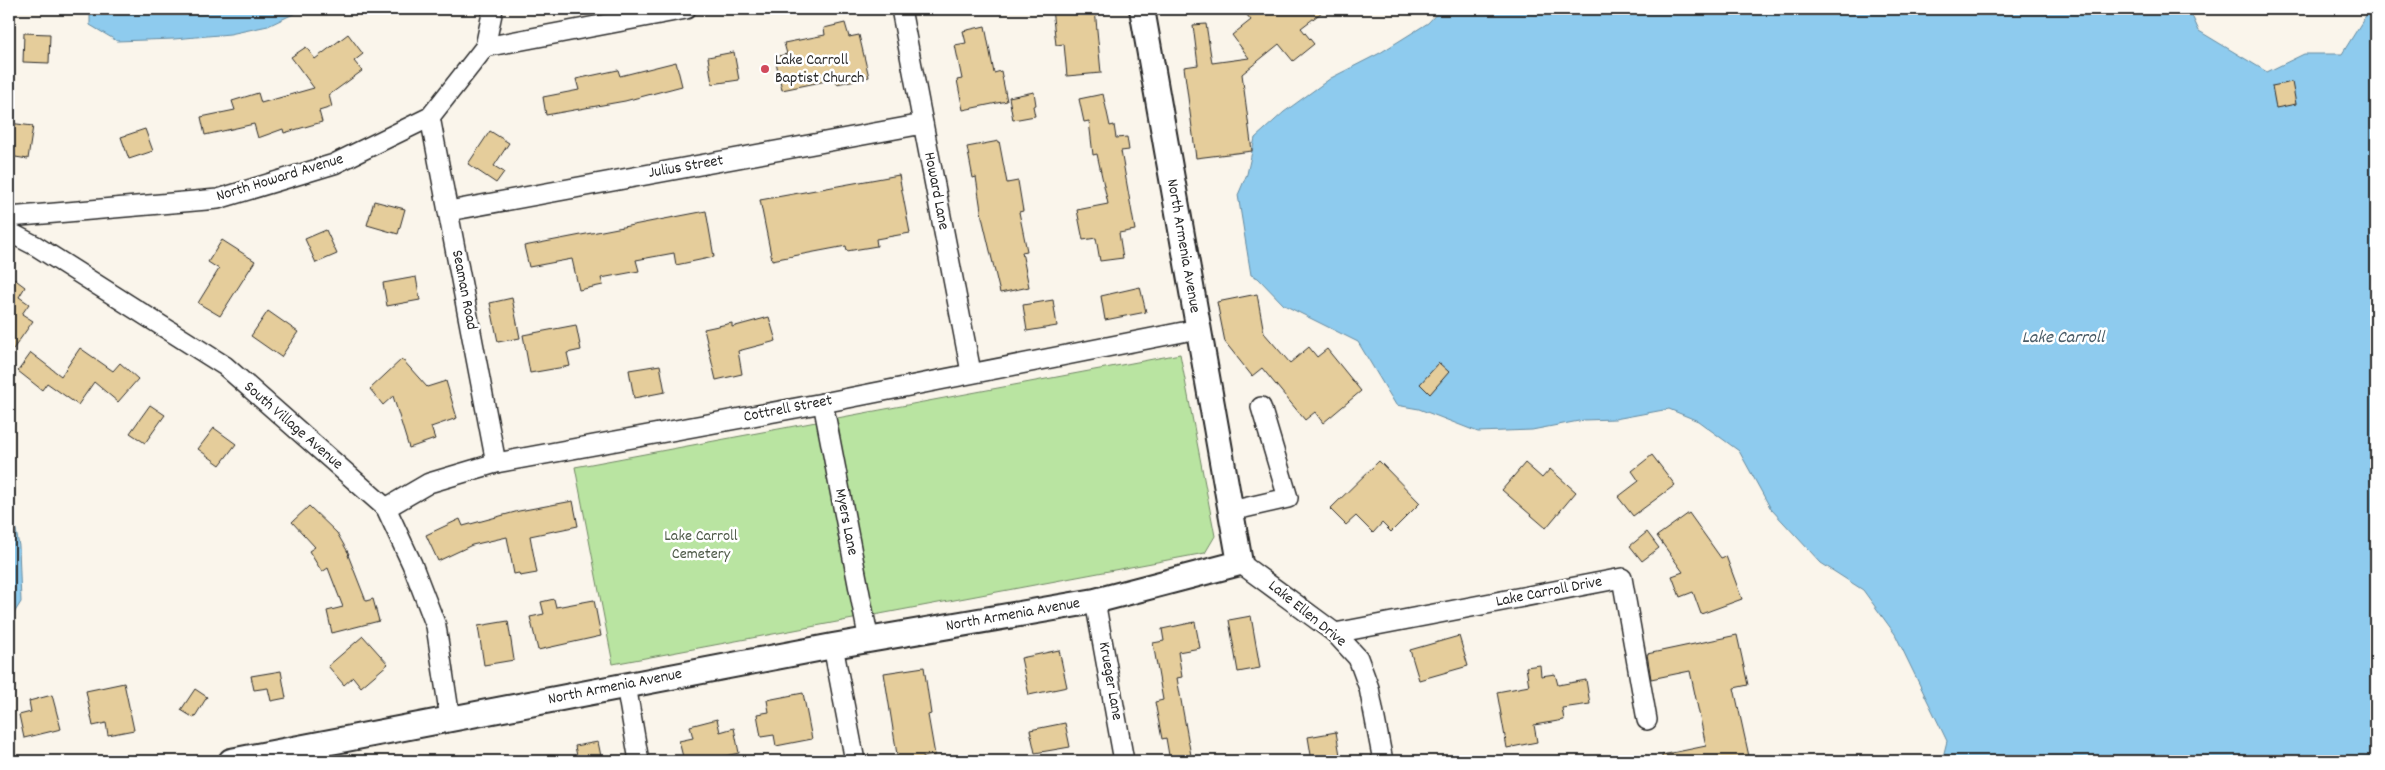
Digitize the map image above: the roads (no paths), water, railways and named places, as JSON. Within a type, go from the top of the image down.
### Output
[{"type":"main road","name":"North Armenia Avenue","points":[[231,761],[833,646],[1095,601],[1240,563],[1142,9]]},
{"type":"street","points":[[493,9],[485,47],[686,9]]},
{"type":"street","name":"Howard Lane","points":[[901,9],[971,372]]},
{"type":"street","name":"North Howard Avenue","points":[[9,217],[218,199],[334,164],[430,117],[485,47]]},
{"type":"street","name":"Seaman Road","points":[[430,117],[496,463]]},
{"type":"street","name":"Julius Street","points":[[449,211],[923,124]]},
{"type":"street","name":"South Village Avenue","points":[[9,232],[36,246],[225,366],[386,508],[412,564],[436,626],[450,718]]},
{"type":"street","name":"Cottrell Street","points":[[386,508],[429,483],[496,463],[1198,329]]},
{"type":"street","name":"Myers Lane","points":[[823,402],[869,641]]},
{"type":"street","points":[[1231,511],[1288,498],[1261,407]]},
{"type":"street","name":"Lake Ellen Drive","points":[[1240,563],[1335,633],[1358,658],[1368,688],[1384,761]]},
{"type":"street","name":"Lake Carroll Drive","points":[[1335,633],[1622,578],[1647,720]]},
{"type":"street","name":"Krueger Lane","points":[[1095,601],[1124,761]]},
{"type":"street","points":[[833,646],[855,761]]},
{"type":"street","points":[[626,685],[640,761]]},
{"type":"water","points":[[90,9],[304,9],[268,26],[230,34],[174,39],[117,41],[90,25]]},
{"type":"water","name":"Lake Carroll","points":[[1441,9],[2189,9],[2199,31],[2267,72],[2304,54],[2342,54],[2370,9],[2376,9],[2376,761],[1942,761],[1947,741],[1895,634],[1863,590],[1821,563],[1771,509],[1739,451],[1698,421],[1669,409],[1615,419],[1584,420],[1532,430],[1478,432],[1419,409],[1396,405],[1358,342],[1284,305],[1258,278],[1251,275],[1238,195],[1247,174],[1255,138],[1284,112],[1331,78],[1380,53],[1428,23]]},
{"type":"water","points":[[9,509],[14,520],[19,546],[21,602],[9,621]]},
{"type":"place","name":"Lake Carroll Baptist Church","points":[[765,69]]},
{"type":"park label","name":"Lake Carroll Cemetery","points":[[701,545]]}]
